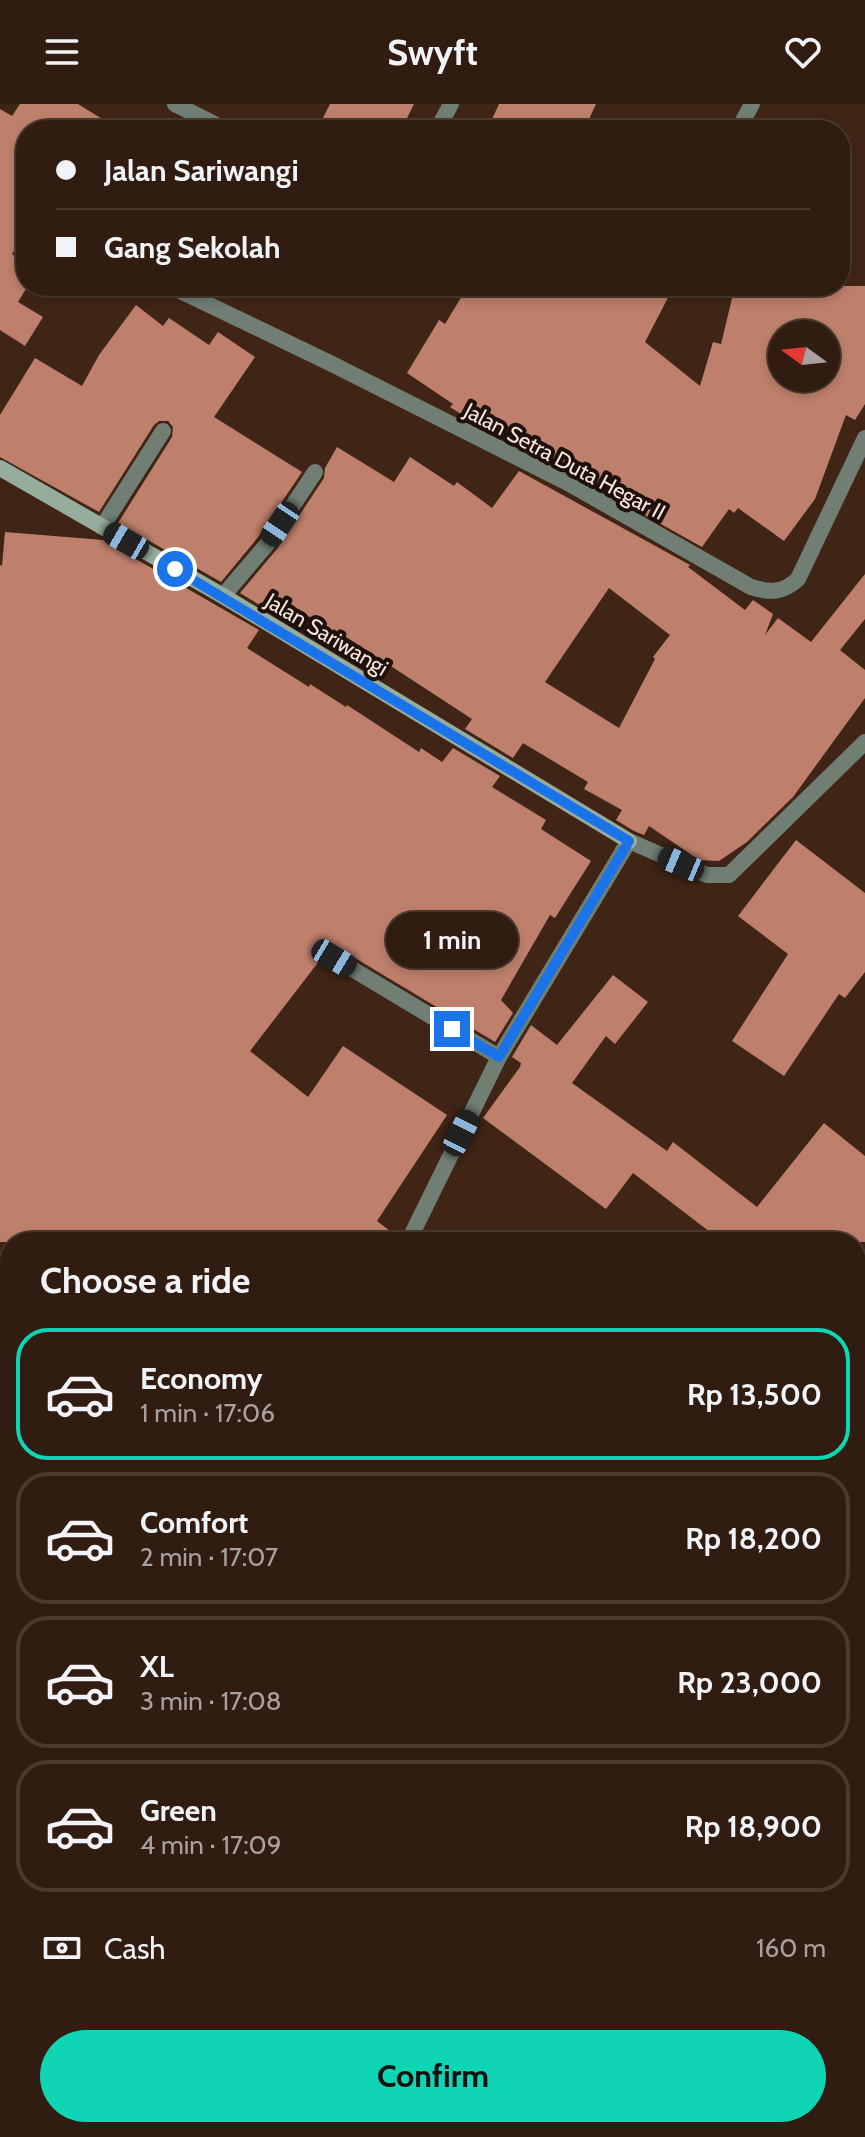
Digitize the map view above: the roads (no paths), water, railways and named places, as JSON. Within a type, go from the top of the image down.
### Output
[{"type":"street","points":[[175,104],[206,120]]},
{"type":"street","name":"Jalan Setra Duta Hegar II","points":[[191,296],[568,483],[751,587],[765,591],[788,588],[798,579],[865,438]]},
{"type":"street","points":[[102,527],[163,431]]},
{"type":"street","name":"Jalan Sariwangi","points":[[0,468],[223,596],[629,841]]},
{"type":"street","points":[[223,596],[268,543],[315,472]]},
{"type":"street","points":[[413,1232],[499,1057],[629,841],[707,875],[729,875],[865,742]]},
{"type":"street","points":[[334,958],[499,1057]]}]
